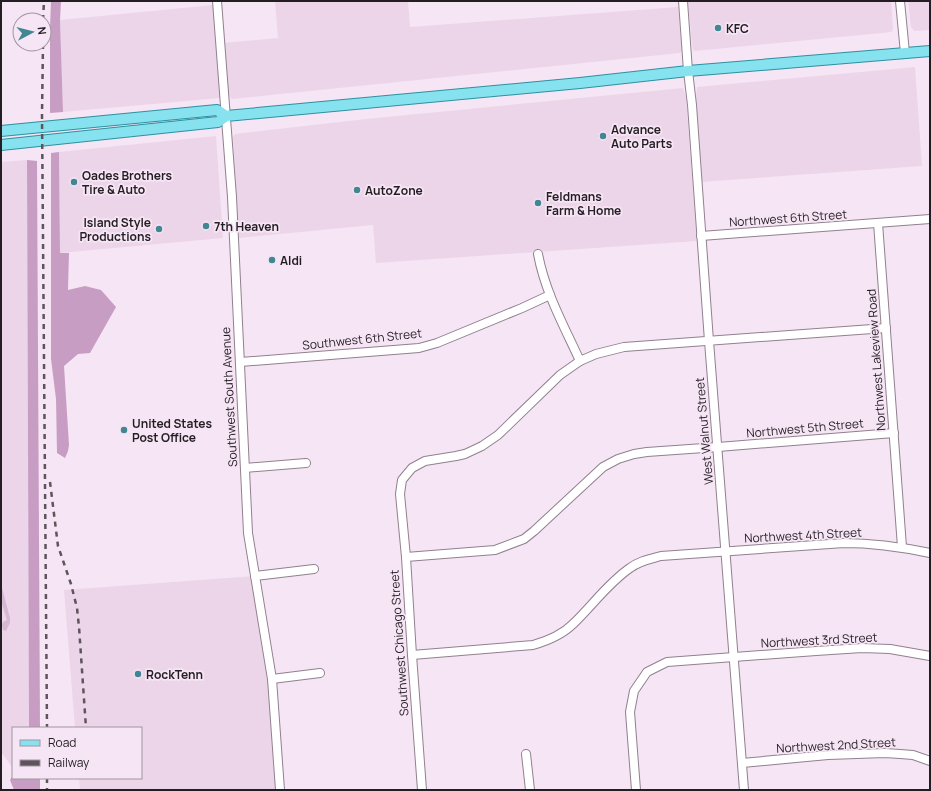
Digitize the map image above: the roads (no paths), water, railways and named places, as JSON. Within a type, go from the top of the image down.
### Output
[{"type":"main road","points":[[1,145],[218,122],[226,116],[418,97],[508,90],[688,71],[930,51]]},
{"type":"main road","points":[[1,131],[217,110],[226,116]]},
{"type":"street","name":"Southwest South Avenue","points":[[217,1],[232,197],[248,533],[272,679],[280,790]]},
{"type":"street","name":"West Walnut Street","points":[[683,1],[744,790]]},
{"type":"street","points":[[900,1],[905,53]]},
{"type":"street","points":[[878,223],[930,219]]},
{"type":"street","name":"Northwest 6th Street","points":[[701,236],[878,223]]},
{"type":"street","name":"Northwest Lakeview Road","points":[[878,223],[902,547]]},
{"type":"street","points":[[538,254],[541,271],[550,295],[580,361],[596,354],[624,347],[886,328]]},
{"type":"street","name":"Southwest 6th Street","points":[[240,362],[419,348],[444,340],[550,295]]},
{"type":"street","name":"Southwest Chicago Street","points":[[422,790],[406,557],[400,494],[402,480],[412,468],[425,461],[465,454],[482,446],[498,435],[560,375],[580,361]]},
{"type":"street","name":"Northwest 5th Street","points":[[406,557],[495,550],[524,539],[603,467],[618,459],[634,454],[894,433]]},
{"type":"street","points":[[245,468],[306,463]]},
{"type":"street","name":"Northwest 4th Street","points":[[412,655],[532,645],[548,640],[562,633],[573,625],[617,578],[630,567],[661,556],[844,543],[862,543],[902,547],[930,553]]},
{"type":"street","points":[[255,576],[314,569]]},
{"type":"street","name":"Northwest 3rd Street","points":[[636,790],[630,712],[634,691],[647,672],[667,662],[869,648],[890,649],[930,656]]},
{"type":"street","points":[[272,679],[320,673]]},
{"type":"street","points":[[526,754],[530,790]]},
{"type":"street","name":"Northwest 2nd Street","points":[[742,763],[828,755],[885,754],[913,755],[930,761]]},
{"type":"railway","points":[[43,12],[44,1]]},
{"type":"railway","points":[[43,52],[42,115],[47,727]]},
{"type":"railway","points":[[50,482],[58,546],[71,584],[77,608],[86,727]]},
{"type":"railway","points":[[47,779],[47,790]]},
{"type":"place","name":"KFC","points":[[718,28]]},
{"type":"place","name":"Advance Auto Parts","points":[[603,136]]},
{"type":"place","name":"Oades Brothers Tire & Auto","points":[[74,182]]},
{"type":"place","name":"AutoZone","points":[[357,190]]},
{"type":"place","name":"Feldmans Farm & Home","points":[[538,203]]},
{"type":"place","name":"7th Heaven","points":[[206,226]]},
{"type":"place","name":"Island Style Productions","points":[[159,229]]},
{"type":"place","name":"Aldi","points":[[272,260]]},
{"type":"place","name":"United States Post Office","points":[[124,430]]},
{"type":"place","name":"RockTenn","points":[[138,674]]}]
